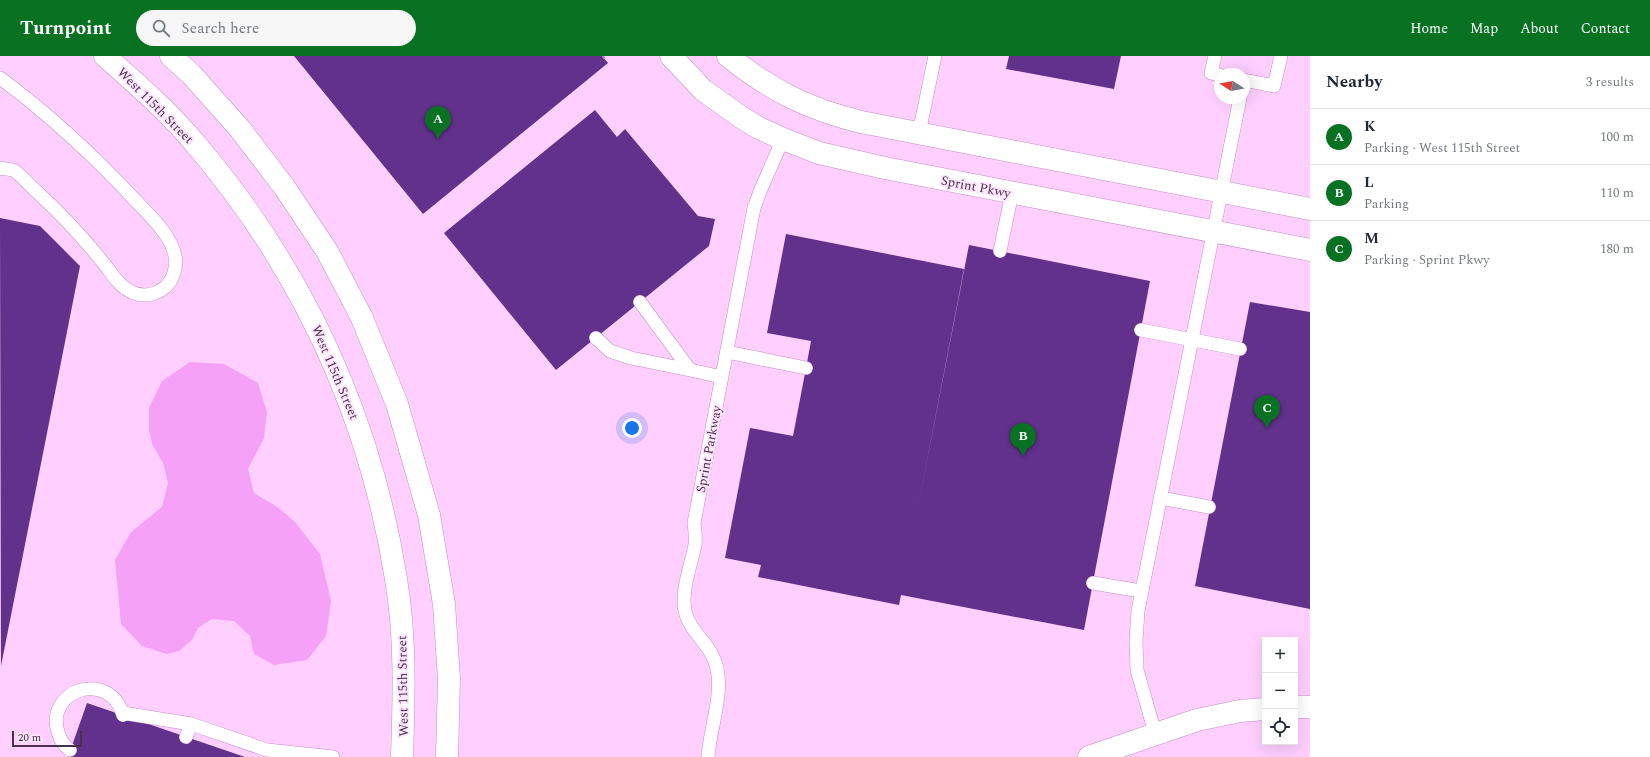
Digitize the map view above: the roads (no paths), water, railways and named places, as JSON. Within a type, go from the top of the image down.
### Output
[{"type":"street","name":"West 115th Street","points":[[105,56],[151,97],[198,147],[243,204],[282,262],[307,305],[340,376],[363,438],[382,502],[397,580],[403,654],[402,757]]},
{"type":"street","points":[[171,56],[191,74],[240,129],[285,188],[327,251],[362,318],[397,404],[429,515],[444,604],[449,679],[447,757]]},
{"type":"street","name":"Sprint Pkwy","points":[[671,56],[703,90],[741,117],[783,139],[819,153],[1012,193],[1310,250]]},
{"type":"street","points":[[728,56],[760,81],[796,101],[832,114],[919,133],[1310,209]]},
{"type":"street","points":[[1298,707],[1310,707]]},
{"type":"street","points":[[1089,757],[1196,720],[1240,711],[1262,709]]},
{"type":"lane","points":[[919,133],[935,56]]},
{"type":"lane","points":[[1214,74],[1211,73],[1215,56]]},
{"type":"lane","points":[[1250,81],[1274,86],[1281,56]]},
{"type":"lane","points":[[0,78],[75,139],[112,175],[164,233],[176,256],[176,270],[170,282],[163,289],[154,294],[143,296],[130,292],[120,283],[58,211],[14,170],[0,168]]},
{"type":"lane","points":[[1155,734],[1137,670],[1136,641],[1138,612],[1212,231],[1239,104]]},
{"type":"lane","name":"Sprint Parkway","points":[[708,757],[718,690],[718,671],[712,654],[692,629],[685,610],[685,589],[695,542],[694,523],[754,208],[783,139]]},
{"type":"lane","points":[[1000,252],[1012,193]]},
{"type":"lane","points":[[640,302],[690,370]]},
{"type":"lane","points":[[1141,330],[1240,349]]},
{"type":"lane","points":[[596,338],[610,351],[632,358],[722,377]]},
{"type":"lane","points":[[727,352],[806,368]]},
{"type":"lane","points":[[1160,498],[1209,507]]},
{"type":"lane","points":[[1093,583],[1142,591]]},
{"type":"lane","points":[[70,750],[60,739],[57,728],[57,716],[61,705],[71,694],[84,689],[99,689],[117,701],[123,714],[191,724],[256,752],[274,751],[333,757]]},
{"type":"lane","points":[[186,737],[191,724]]},
{"type":"place","name":"K","points":[[438,139]]},
{"type":"place","name":"M","points":[[1267,428]]},
{"type":"place","name":"L","points":[[1023,456]]}]
